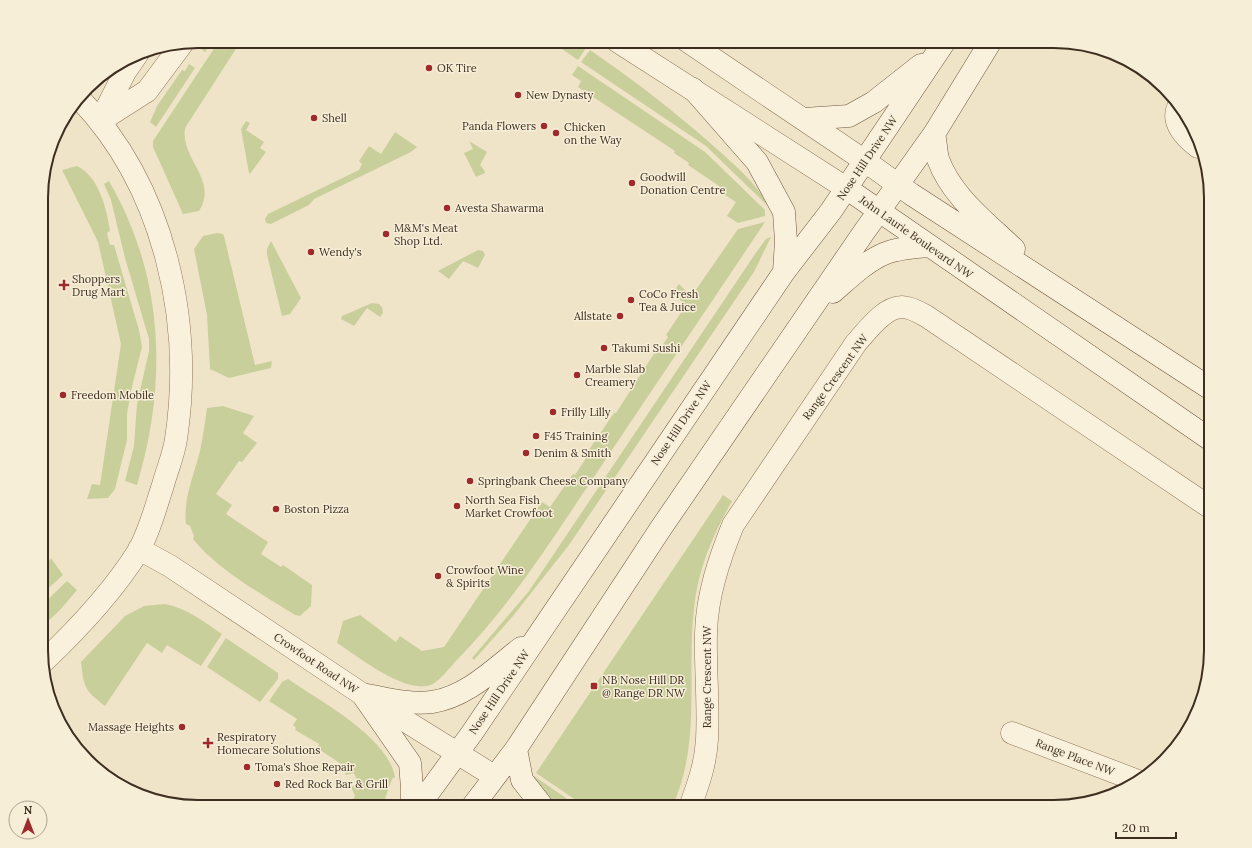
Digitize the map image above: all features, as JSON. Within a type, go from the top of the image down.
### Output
[{"type":"main road","name":"John Laurie Boulevard NW","points":[[628,48],[846,188],[1204,435]]},
{"type":"main road","points":[[698,48],[899,185],[1204,384]]},
{"type":"main road","points":[[804,119],[837,118],[849,116],[858,112],[874,102],[940,48]]},
{"type":"main road","name":"Nose Hill Drive NW","points":[[423,800],[458,753],[784,272],[865,161],[941,48]]},
{"type":"main road","points":[[477,800],[516,749],[662,528],[809,312],[934,134],[986,48]]},
{"type":"main road","points":[[100,121],[147,91],[178,49]]},
{"type":"main road","points":[[100,121],[130,65]]},
{"type":"main road","points":[[693,89],[757,162],[784,212],[786,241],[784,272]]},
{"type":"main road","points":[[48,657],[71,636],[108,593],[139,549],[153,517],[176,440],[180,384],[180,343],[176,300],[161,236],[145,199],[123,155],[100,121],[82,102]]},
{"type":"main road","points":[[1176,111],[1178,126],[1188,140],[1194,144]]},
{"type":"main road","points":[[934,134],[938,157],[942,168],[969,206],[1053,285]]},
{"type":"main road","points":[[809,312],[858,270],[885,253],[907,248],[930,246]]},
{"type":"main road","name":"Range Crescent NW","points":[[692,800],[702,770],[707,740],[706,632],[711,595],[720,558],[733,525],[856,343],[881,317],[891,310],[902,307],[926,316],[1204,503]]},
{"type":"main road","name":"Crowfoot Road NW","points":[[139,549],[176,571],[362,694],[494,776]]},
{"type":"main road","points":[[362,694],[402,702],[432,702],[451,697],[471,686],[535,638]]},
{"type":"main road","points":[[362,694],[410,763],[412,800]]},
{"type":"main road","name":"Range Place NW","points":[[1012,733],[1131,778]]},
{"type":"main road","points":[[516,749],[522,780],[537,800]]},
{"type":"green space","points":[[200,48],[208,48],[205,52]]},
{"type":"green space","points":[[214,48],[236,48],[185,128],[185,139],[188,150],[202,179],[205,189],[204,200],[199,211],[183,214],[153,147],[153,141]]},
{"type":"green space","points":[[560,48],[586,48],[578,60]]},
{"type":"green space","points":[[590,50],[656,98],[703,137],[746,176],[759,191],[769,207],[706,146],[581,62]]},
{"type":"green space","points":[[189,64],[195,68],[156,127],[150,122],[157,106],[182,70],[185,71]]},
{"type":"green space","points":[[578,66],[705,152],[765,210],[765,216],[738,223],[727,216],[736,202],[717,190],[719,186],[688,165],[689,163],[674,153],[675,151],[578,87],[581,81],[572,75]]},
{"type":"green space","points":[[246,121],[250,123],[246,130],[264,142],[260,148],[266,152],[250,174],[241,129]]},
{"type":"green space","points":[[395,132],[417,147],[411,152],[314,199],[309,205],[271,224],[266,223],[265,219],[268,214],[359,170],[362,164],[359,161],[369,146],[381,154]]},
{"type":"green space","points":[[469,141],[487,152],[480,165],[485,173],[476,177],[464,153],[473,149]]},
{"type":"green space","points":[[77,166],[91,177],[101,194],[107,213],[110,231],[107,233],[110,245],[114,245],[139,330],[142,347],[127,414],[127,440],[115,489],[108,498],[87,499],[92,484],[100,485],[121,344],[98,242],[62,170]]},
{"type":"green space","points":[[109,181],[127,217],[141,254],[150,292],[155,330],[156,368],[153,407],[147,446],[137,485],[125,481],[134,446],[137,404],[149,351],[149,339],[125,258],[111,200],[104,184]]},
{"type":"green space","points":[[765,222],[534,566],[497,615],[441,677],[431,685],[420,686],[408,684],[382,673],[337,643],[343,621],[360,615],[396,642],[400,636],[422,651],[444,647],[542,502],[550,507],[573,474],[575,475],[586,458],[584,457],[614,413],[616,413],[655,352],[657,353],[668,337],[666,335],[686,305],[672,294],[679,284],[689,294],[693,294],[738,229]]},
{"type":"green space","points":[[217,233],[223,234],[224,236],[255,365],[272,361],[271,368],[229,378],[210,369],[207,315],[194,249],[203,236]]},
{"type":"green space","points":[[771,237],[754,272],[569,545],[513,616],[474,660],[472,658],[529,591],[755,254],[766,239]]},
{"type":"green space","points":[[271,241],[301,298],[290,314],[282,316],[267,255],[267,249]]},
{"type":"green space","points":[[478,250],[483,251],[485,255],[478,268],[463,261],[449,279],[438,271]]},
{"type":"green space","points":[[372,303],[379,304],[382,307],[383,313],[380,317],[367,308],[354,326],[341,319],[342,316]]},
{"type":"green space","points":[[223,406],[254,416],[243,433],[257,443],[242,462],[239,461],[216,494],[232,505],[226,514],[268,542],[261,554],[281,567],[283,565],[312,585],[311,606],[300,616],[295,615],[254,590],[227,571],[203,551],[193,539],[194,536],[190,526],[186,524],[186,505],[200,451],[207,408]]},
{"type":"green space","points":[[723,495],[732,501],[709,548],[697,587],[692,626],[690,731],[687,757],[681,782],[675,800],[576,800],[536,773]]},
{"type":"green space","points":[[51,558],[63,575],[48,589],[48,562]]},
{"type":"green space","points":[[67,581],[77,590],[48,621],[48,599]]},
{"type":"green space","points":[[165,604],[188,612],[222,634],[201,666],[167,645],[162,653],[147,643],[105,706],[89,692],[83,678],[81,662],[125,616],[144,606]]},
{"type":"green space","points":[[226,638],[278,673],[278,679],[260,702],[207,667]]},
{"type":"green space","points":[[288,679],[334,709],[367,734],[380,748],[390,762],[395,777],[392,779],[384,800],[352,800],[355,796],[351,787],[359,784],[354,773],[346,775],[341,764],[317,748],[319,744],[295,730],[296,728],[293,725],[297,719],[269,701],[282,682]]},
{"type":"green space","points":[[534,776],[569,800],[552,800],[532,779]]},
{"type":"place","name":"OK Tire","points":[[429,68]]},
{"type":"place","name":"New Dynasty","points":[[518,95]]},
{"type":"place","name":"Shell","points":[[314,118]]},
{"type":"place","name":"Panda Flowers","points":[[544,126]]},
{"type":"place","name":"Chicken on the Way","points":[[556,133]]},
{"type":"place","name":"Goodwill Donation Centre","points":[[632,183]]},
{"type":"place","name":"Avesta Shawarma","points":[[447,208]]},
{"type":"place","name":"M&M's Meat Shop Ltd.","points":[[386,234]]},
{"type":"place","name":"Wendy's","points":[[311,252]]},
{"type":"place","name":"Shoppers Drug Mart","points":[[64,285]]},
{"type":"place","name":"CoCo Fresh Tea & Juice","points":[[631,300]]},
{"type":"place","name":"Allstate","points":[[620,316]]},
{"type":"place","name":"Takumi Sushi","points":[[604,348]]},
{"type":"place","name":"Marble Slab Creamery","points":[[577,375]]},
{"type":"place","name":"Freedom Mobile","points":[[63,395]]},
{"type":"place","name":"Frilly Lilly","points":[[553,412]]},
{"type":"place","name":"F45 Training","points":[[536,436]]},
{"type":"place","name":"Denim & Smith","points":[[526,453]]},
{"type":"place","name":"Springbank Cheese Company","points":[[470,481]]},
{"type":"place","name":"North Sea Fish Market Crowfoot","points":[[457,506]]},
{"type":"place","name":"Boston Pizza","points":[[276,509]]},
{"type":"place","name":"Crowfoot Wine & Spirits","points":[[438,576]]},
{"type":"place","name":"NB Nose Hill DR @ Range DR NW","points":[[594,686]]},
{"type":"place","name":"Massage Heights","points":[[182,727]]},
{"type":"place","name":"Respiratory Homecare Solutions","points":[[208,743]]},
{"type":"place","name":"Toma's Shoe Repair","points":[[247,767]]},
{"type":"place","name":"Red Rock Bar & Grill","points":[[277,784]]}]
